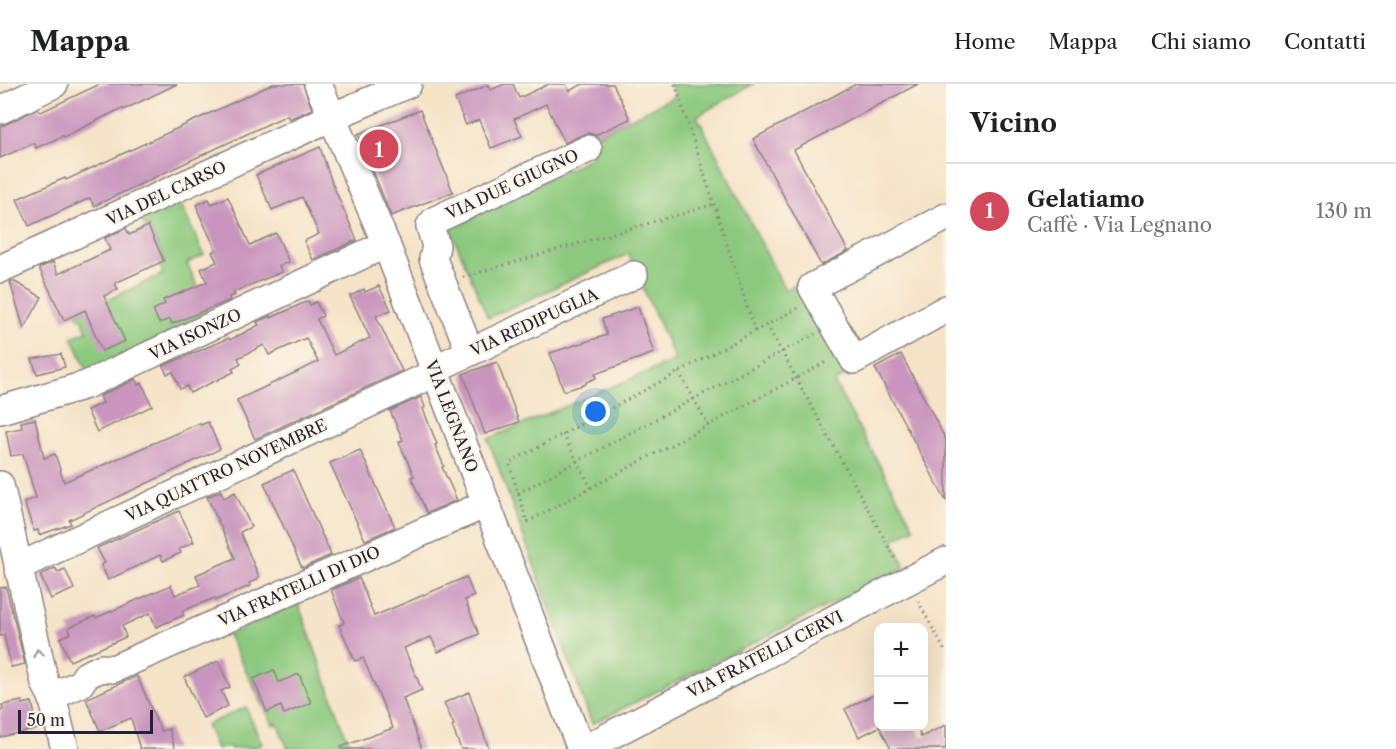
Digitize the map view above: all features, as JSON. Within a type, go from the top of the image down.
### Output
[{"type":"street","points":[[0,110],[54,84]]},
{"type":"street","name":"VIA LEGNANO","points":[[318,84],[386,244],[583,749]]},
{"type":"street","name":"VIA DEL CARSO","points":[[0,269],[408,84]]},
{"type":"street","name":"VIA DUE GIUGNO","points":[[470,352],[433,259],[436,246],[430,226],[435,220],[588,149]]},
{"type":"street","points":[[946,217],[812,287],[854,360],[946,309]]},
{"type":"street","name":"VIA ISONZO","points":[[0,410],[86,385],[386,244]]},
{"type":"street","name":"VIA REDIPUGLIA","points":[[435,371],[470,352],[634,275]]},
{"type":"street","name":"VIA QUATTRO NOVEMBRE","points":[[18,567],[435,371]]},
{"type":"street","points":[[0,485],[45,683],[52,696],[65,749]]},
{"type":"street","name":"VIA FRATELLI DI DIO","points":[[52,696],[80,684],[86,675],[102,668],[113,669],[486,504]]},
{"type":"street","name":"VIA FRATELLI CERVI","points":[[583,749],[946,561]]},
{"type":"path","points":[[675,84],[755,331]]},
{"type":"path","points":[[442,283],[715,204]]},
{"type":"path","points":[[818,297],[509,463],[527,522],[848,350]]},
{"type":"path","points":[[518,492],[833,324]]},
{"type":"path","points":[[767,325],[902,572]]},
{"type":"path","points":[[679,372],[708,425]]},
{"type":"path","points":[[563,434],[591,488]]},
{"type":"path","points":[[913,592],[946,652]]},
{"type":"green space","points":[[670,84],[753,84],[697,116],[785,290],[797,284],[846,375],[834,382],[914,528],[893,540],[905,567],[592,724],[488,439],[675,360],[628,254],[488,318],[450,228],[592,157],[585,141],[675,96]]},
{"type":"green space","points":[[178,198],[204,255],[187,263],[210,315],[88,372],[72,337],[87,331],[82,318],[79,319],[77,314],[163,274],[159,263],[164,260],[148,226],[145,227],[141,217]]},
{"type":"green space","points":[[298,603],[351,749],[288,749],[277,723],[273,725],[228,635]]},
{"type":"green space","points":[[246,707],[262,744],[251,749],[249,747],[231,749],[230,747],[216,749],[206,725]]},
{"type":"building","points":[[100,84],[177,84],[64,137],[36,148],[34,143],[0,158],[0,127],[37,109],[41,112]]},
{"type":"building","points":[[273,84],[303,84],[312,109],[289,119],[287,115],[94,206],[90,198],[29,226],[17,199],[65,178],[66,180]]},
{"type":"building","points":[[505,84],[513,84],[519,98],[549,84],[566,84],[569,91],[583,84],[613,84],[630,119],[595,135],[589,133],[565,143],[546,104],[514,119],[522,136],[491,148],[479,120],[466,125],[455,99],[488,85],[490,90]]},
{"type":"building","points":[[856,84],[918,84],[794,150],[848,251],[821,265],[753,139]]},
{"type":"building","points":[[420,110],[453,192],[391,216],[358,134]]},
{"type":"building","points":[[320,147],[332,183],[357,240],[313,260],[304,241],[319,234],[302,197],[272,210],[256,175]]},
{"type":"building","points":[[228,197],[250,245],[276,233],[289,262],[279,266],[282,272],[233,292],[235,295],[229,297],[230,300],[172,324],[170,319],[159,323],[153,310],[165,304],[163,300],[207,282],[201,269],[217,262],[212,252],[216,250],[197,205],[209,199],[212,204]]},
{"type":"building","points":[[148,226],[164,261],[115,283],[118,289],[104,296],[125,341],[102,351],[85,310],[64,320],[39,268],[53,262],[58,274],[110,250],[105,238],[126,228],[129,235]]},
{"type":"building","points":[[13,281],[42,297],[24,329],[10,282]]},
{"type":"building","points":[[379,286],[391,310],[376,316],[402,371],[255,439],[237,400],[318,362],[306,338],[269,355],[264,345],[238,358],[241,364],[232,369],[234,372],[190,393],[187,386],[180,389],[173,372],[167,374],[163,366],[229,338],[230,340],[259,325],[257,322],[308,301],[310,305],[316,302],[323,316],[317,319],[334,355],[370,338],[350,296],[364,289],[365,292]]},
{"type":"building","points":[[638,307],[654,353],[595,374],[596,378],[586,384],[564,391],[550,353],[607,335],[602,319]]},
{"type":"building","points":[[61,354],[65,367],[37,374],[32,359]]},
{"type":"building","points":[[901,354],[946,440],[946,501],[875,368]]},
{"type":"building","points":[[497,362],[519,422],[485,434],[463,374]]},
{"type":"building","points":[[136,379],[138,385],[142,383],[152,406],[97,432],[87,410],[103,403],[100,396]]},
{"type":"building","points":[[421,397],[425,407],[423,409],[437,444],[435,445],[444,466],[442,467],[457,500],[427,513],[411,477],[414,476],[399,442],[403,440],[390,411]]},
{"type":"building","points":[[35,419],[44,458],[55,454],[64,482],[200,423],[201,425],[208,422],[220,449],[69,520],[71,524],[39,535],[38,530],[34,531],[24,502],[36,498],[23,454],[11,456],[6,431],[22,428],[21,422]]},
{"type":"building","points":[[360,450],[395,527],[365,540],[330,463]]},
{"type":"building","points":[[293,470],[331,555],[302,568],[264,483]]},
{"type":"building","points":[[221,491],[224,498],[235,492],[251,527],[240,532],[259,577],[257,580],[249,583],[250,586],[182,611],[184,615],[156,627],[150,613],[122,626],[126,637],[70,661],[60,638],[71,633],[68,628],[171,585],[175,595],[200,585],[196,575],[235,558],[207,497]]},
{"type":"building","points":[[179,511],[194,542],[179,549],[181,553],[163,561],[160,555],[108,580],[101,565],[105,563],[97,548]]},
{"type":"building","points":[[55,568],[58,572],[65,569],[74,589],[51,599],[40,575]]},
{"type":"building","points":[[466,577],[474,596],[465,600],[479,634],[438,652],[431,637],[404,648],[422,690],[403,698],[422,749],[341,749],[341,747],[393,728],[363,658],[355,661],[339,625],[344,623],[331,590],[359,578],[374,616]]},
{"type":"building","points":[[6,587],[25,664],[11,667],[4,635],[0,636],[0,588]]},
{"type":"building","points":[[218,661],[230,687],[221,691],[228,706],[203,718],[184,677]]},
{"type":"building","points":[[274,670],[279,682],[299,674],[311,703],[284,714],[281,706],[267,712],[253,679]]},
{"type":"building","points":[[137,676],[161,731],[169,729],[175,749],[140,749],[131,718],[100,731],[86,699]]},
{"type":"building","points":[[469,692],[489,749],[461,749],[452,726],[454,725],[444,703]]},
{"type":"building","points":[[874,694],[874,730],[859,737],[845,709]]},
{"type":"building","points":[[22,701],[22,704],[32,702],[38,729],[0,737],[2,705]]},
{"type":"building","points":[[946,725],[946,749],[891,749],[882,731],[918,731],[921,737]]},
{"type":"place","name":"Gelatiamo","points":[[379,149]]}]
